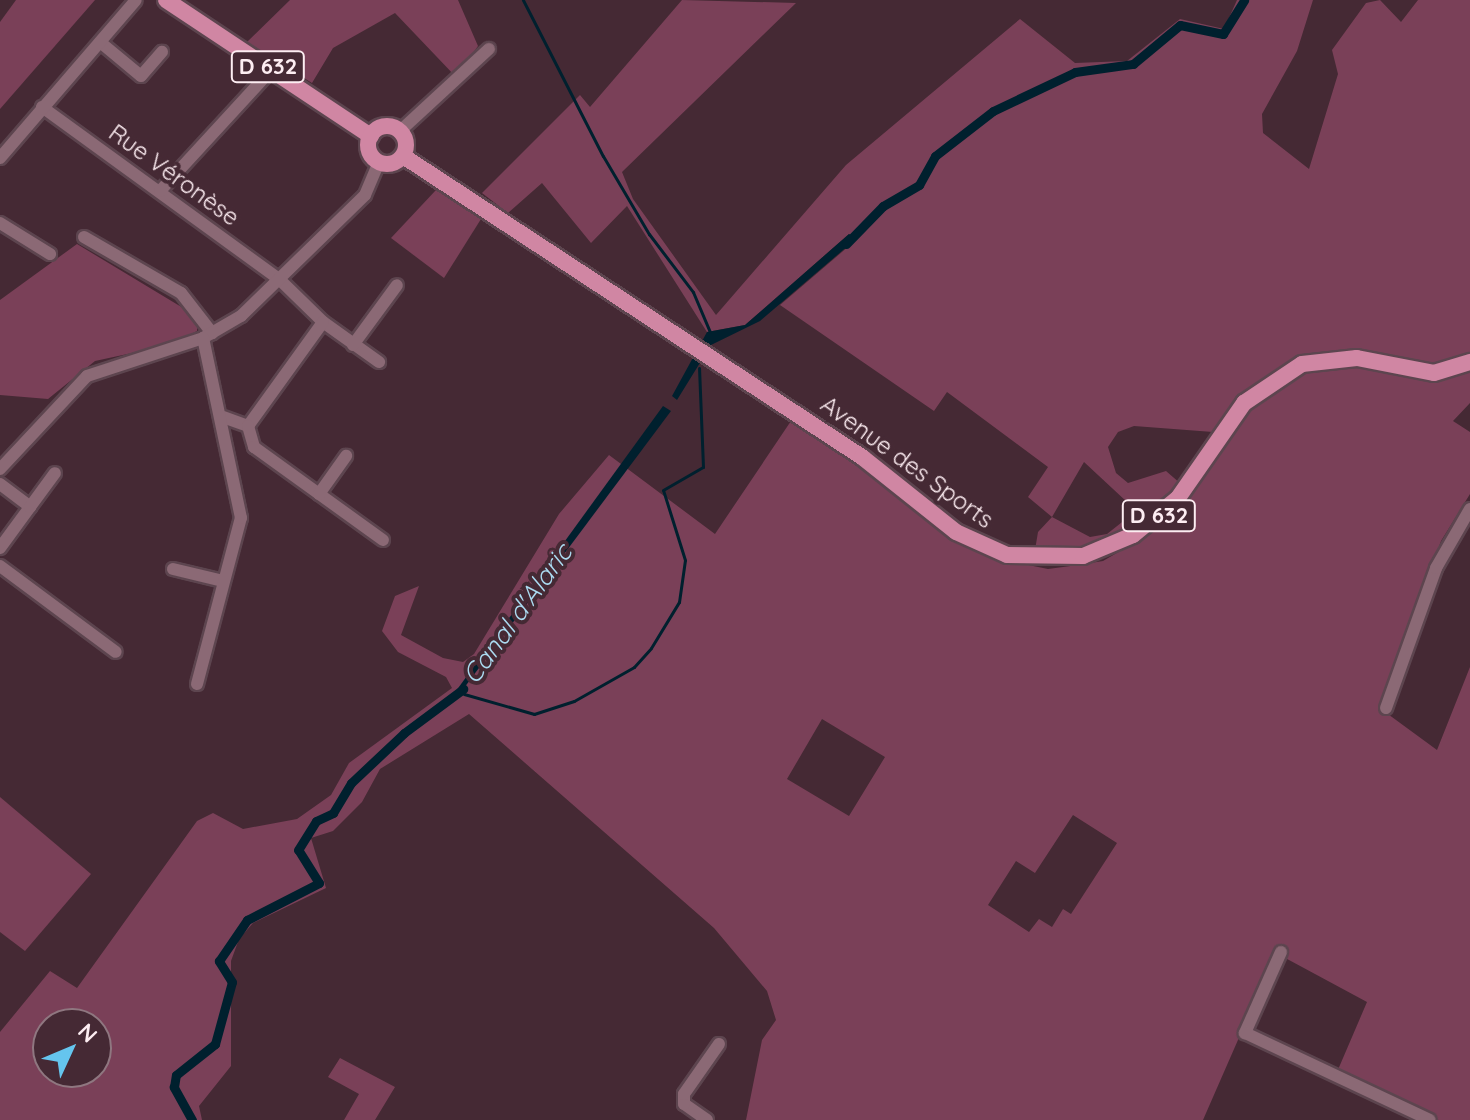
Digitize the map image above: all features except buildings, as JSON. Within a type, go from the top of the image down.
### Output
[{"type":"main road","name":"D 632","points":[[166,0],[371,136]]},
{"type":"main road","points":[[384,126],[400,131],[403,156],[379,162],[370,152],[371,136],[384,126]]},
{"type":"main road","name":"Avenue des Sports","points":[[403,156],[862,457],[956,532],[1007,555],[1055,560],[1110,549],[1154,521],[1178,498],[1230,419],[1284,372],[1339,357],[1416,373],[1470,362]]},
{"type":"street","points":[[0,158],[136,0]]},
{"type":"street","points":[[100,42],[141,76],[162,52]]},
{"type":"street","points":[[400,131],[489,49]]},
{"type":"street","points":[[160,191],[272,69]]},
{"type":"street","name":"Rue Véronèse","points":[[42,107],[279,279],[323,322],[379,362]]},
{"type":"street","points":[[0,460],[104,367],[208,336],[279,279],[365,195],[379,162]]},
{"type":"street","points":[[0,223],[50,254]]},
{"type":"street","points":[[84,237],[181,293],[208,336],[241,518],[197,684]]},
{"type":"street","points":[[353,345],[397,285]]},
{"type":"street","points":[[248,426],[323,322]]},
{"type":"street","points":[[223,417],[248,426]]},
{"type":"street","points":[[248,426],[254,447],[383,540]]},
{"type":"street","points":[[0,469],[33,431]]},
{"type":"street","points":[[231,462],[254,447]]},
{"type":"street","points":[[319,494],[346,456]]},
{"type":"street","points":[[0,548],[55,473]]},
{"type":"street","points":[[0,484],[30,507]]},
{"type":"street","points":[[1386,708],[1436,568],[1470,509]]},
{"type":"street","points":[[0,566],[116,652]]},
{"type":"street","points":[[173,569],[223,581]]},
{"type":"street","points":[[1281,952],[1245,1033],[1430,1120]]},
{"type":"street","points":[[707,1120],[684,1104],[684,1094],[719,1044]]},
{"type":"shaded area","points":[[16,0],[95,0],[0,109],[0,22]]},
{"type":"shaded area","points":[[290,0],[458,0],[478,46],[456,77],[395,13],[333,48],[312,83],[247,42]]},
{"type":"shaded area","points":[[682,0],[796,3],[622,172],[633,199],[716,315],[846,165],[1020,19],[1075,63],[1127,61],[1180,19],[1224,29],[1237,0],[1313,0],[1297,51],[1262,114],[1263,133],[1309,169],[1338,74],[1332,50],[1366,3],[1380,0],[1401,22],[1418,0],[1470,0],[1470,356],[1433,367],[1320,353],[1288,363],[1213,432],[1134,426],[1118,432],[1108,447],[1116,473],[1128,483],[1166,471],[1181,484],[1142,521],[1097,549],[1035,550],[1038,532],[1052,517],[1028,497],[1048,467],[947,392],[934,411],[780,305],[856,240],[849,234],[745,325],[707,332],[627,206],[591,243],[542,183],[508,213],[482,193],[580,95],[590,107]],"holes":[[[1084,462],[1127,502],[1131,515],[1107,534],[1090,537],[1052,517]]]},
{"type":"shaded area","points":[[436,190],[481,219],[444,278],[391,238]]},
{"type":"shaded area","points":[[77,244],[198,317],[197,331],[169,345],[95,361],[48,399],[0,395],[0,300]]},
{"type":"shaded area","points":[[1325,363],[1470,370],[1470,403],[1453,421],[1470,432],[1470,494],[1441,541],[1381,709],[1437,750],[1470,667],[1470,1120],[1430,1120],[1334,1079],[1367,1002],[1276,953],[1203,1120],[746,1120],[762,1040],[776,1020],[767,991],[714,928],[469,714],[380,769],[362,802],[333,831],[311,838],[326,888],[253,923],[239,939],[231,961],[231,1066],[199,1106],[202,1120],[0,1120],[0,1032],[50,971],[77,988],[197,821],[213,813],[243,829],[297,819],[331,795],[349,763],[452,688],[446,677],[398,652],[382,631],[395,596],[419,586],[401,635],[443,658],[463,662],[474,654],[559,514],[609,455],[715,534],[793,418],[998,559],[1048,569],[1103,561],[1139,540],[1247,409],[1301,370]],"holes":[[[822,719],[885,757],[849,816],[787,779]],[[1073,815],[1117,843],[1071,914],[1063,909],[1052,927],[1039,919],[1029,932],[988,905],[1016,861],[1035,873]]]},
{"type":"shaded area","points":[[0,797],[91,874],[25,951],[0,932]]},
{"type":"shaded area","points":[[340,1058],[395,1087],[375,1120],[344,1120],[359,1094],[328,1077]]},
{"type":"water","points":[[849,234],[856,239],[760,321],[711,345],[677,400],[672,396],[707,332],[745,325]]},
{"type":"water","points":[[663,406],[671,411],[458,696],[456,691]]},
{"type":"waterway","points":[[523,0],[603,156],[649,234],[693,292],[710,332]]},
{"type":"waterway","name":"Canal d'Alaric","points":[[846,244],[883,206],[919,185],[935,156],[993,111],[1075,72],[1133,64],[1180,25],[1223,34],[1244,0]]},
{"type":"waterway","points":[[464,694],[534,714],[574,701],[634,667],[651,648],[679,602],[685,560],[663,490],[703,467],[699,368]]},
{"type":"waterway","name":"Canal d'Alaric","points":[[192,1120],[174,1087],[176,1075],[215,1044],[232,982],[219,961],[247,920],[319,883],[298,850],[316,821],[333,813],[351,783],[404,733],[463,689]]}]
